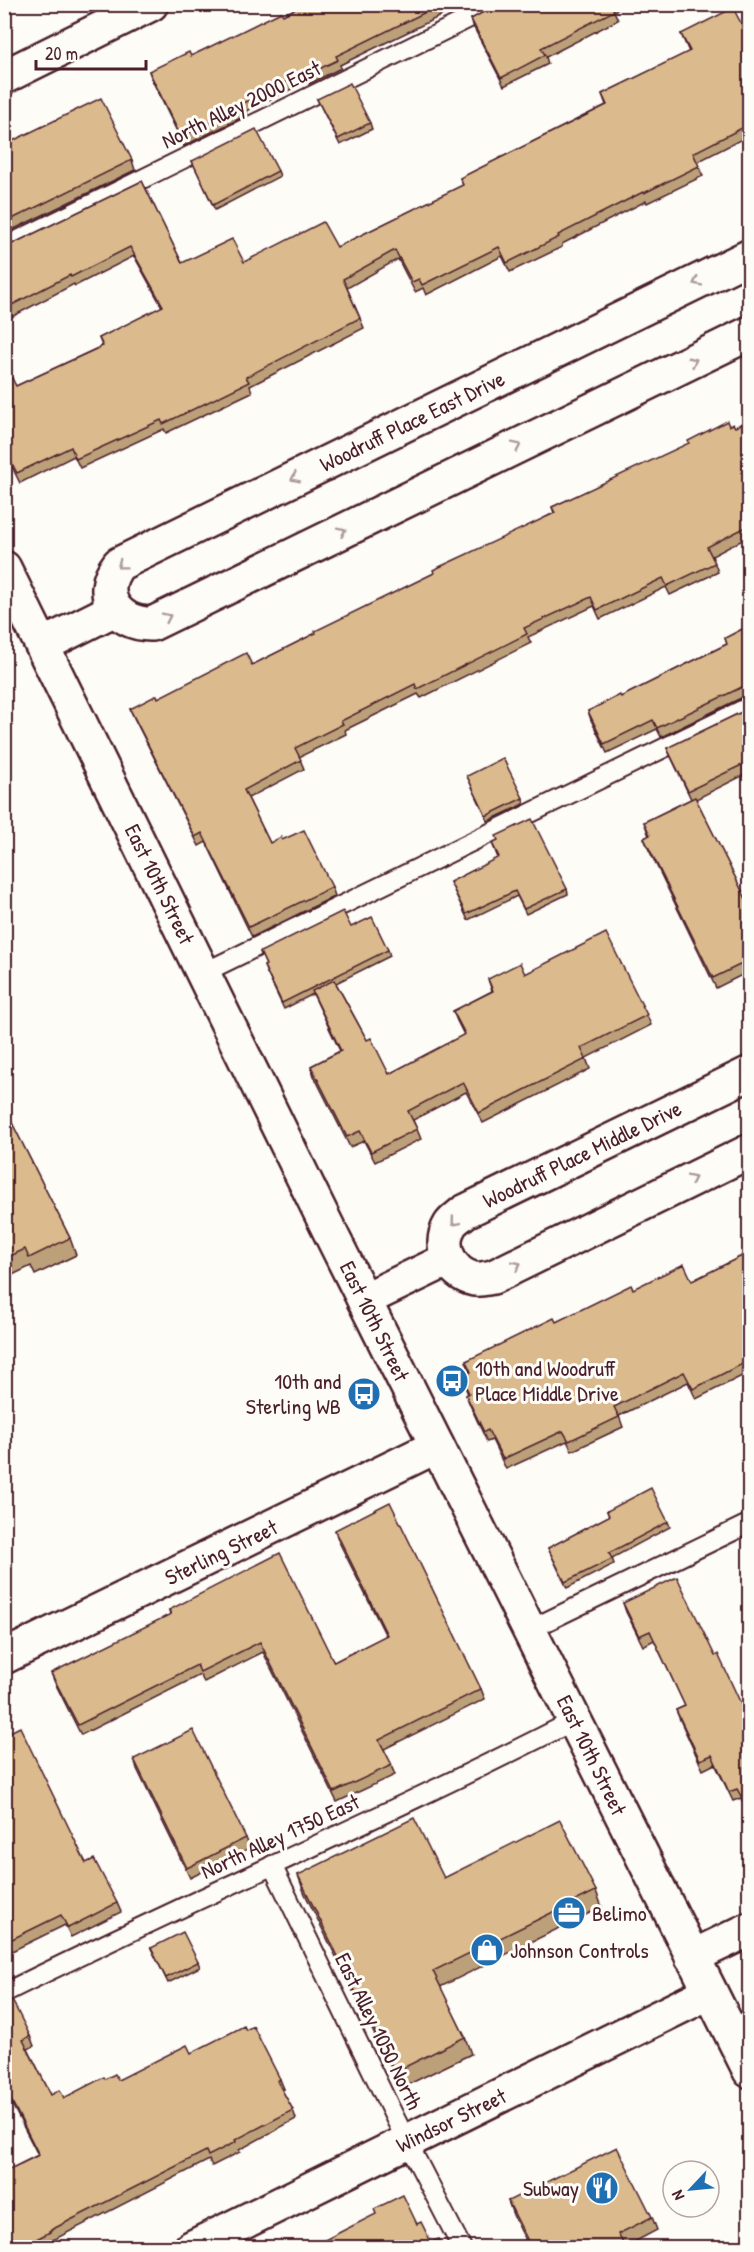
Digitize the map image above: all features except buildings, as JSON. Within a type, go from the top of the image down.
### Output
[{"type":"street","points":[[4,77],[151,4]]},
{"type":"street","name":"Woodruff Place East Drive","points":[[115,609],[109,593],[109,584],[118,564],[750,256]]},
{"type":"street","points":[[43,645],[115,609],[132,622],[152,624],[750,333]]},
{"type":"street","name":"East 10th Street","points":[[4,568],[364,1300],[750,2071]]},
{"type":"street","name":"Woodruff Place Middle Drive","points":[[448,1259],[445,1241],[450,1225],[464,1212],[750,1073]]},
{"type":"street","points":[[364,1300],[448,1259],[454,1268],[464,1275],[475,1279],[493,1277],[750,1151]]},
{"type":"street","name":"Sterling Street","points":[[4,1658],[437,1446]]},
{"type":"street","points":[[693,1957],[750,1929]]},
{"type":"street","name":"Windsor Street","points":[[191,2247],[710,1992]]},
{"type":"lane","name":"North Alley 2000 East","points":[[4,247],[498,4]]},
{"type":"lane","points":[[203,973],[750,706]]},
{"type":"lane","points":[[530,1630],[750,1522]]},
{"type":"lane","name":"North Alley 1750 East","points":[[4,1993],[117,1937],[368,1822],[575,1720]]},
{"type":"lane","name":"East Alley 1050 North","points":[[272,1866],[407,2142],[462,2247]]},
{"type":"place","name":"10th and Woodruff Place Middle Drive","points":[[452,1381]]},
{"type":"place","name":"10th and Sterling WB","points":[[364,1394]]},
{"type":"place","name":"Belimo","points":[[569,1913]]},
{"type":"place","name":"Johnson Controls","points":[[487,1950]]},
{"type":"place","name":"Subway","points":[[602,2188]]}]
